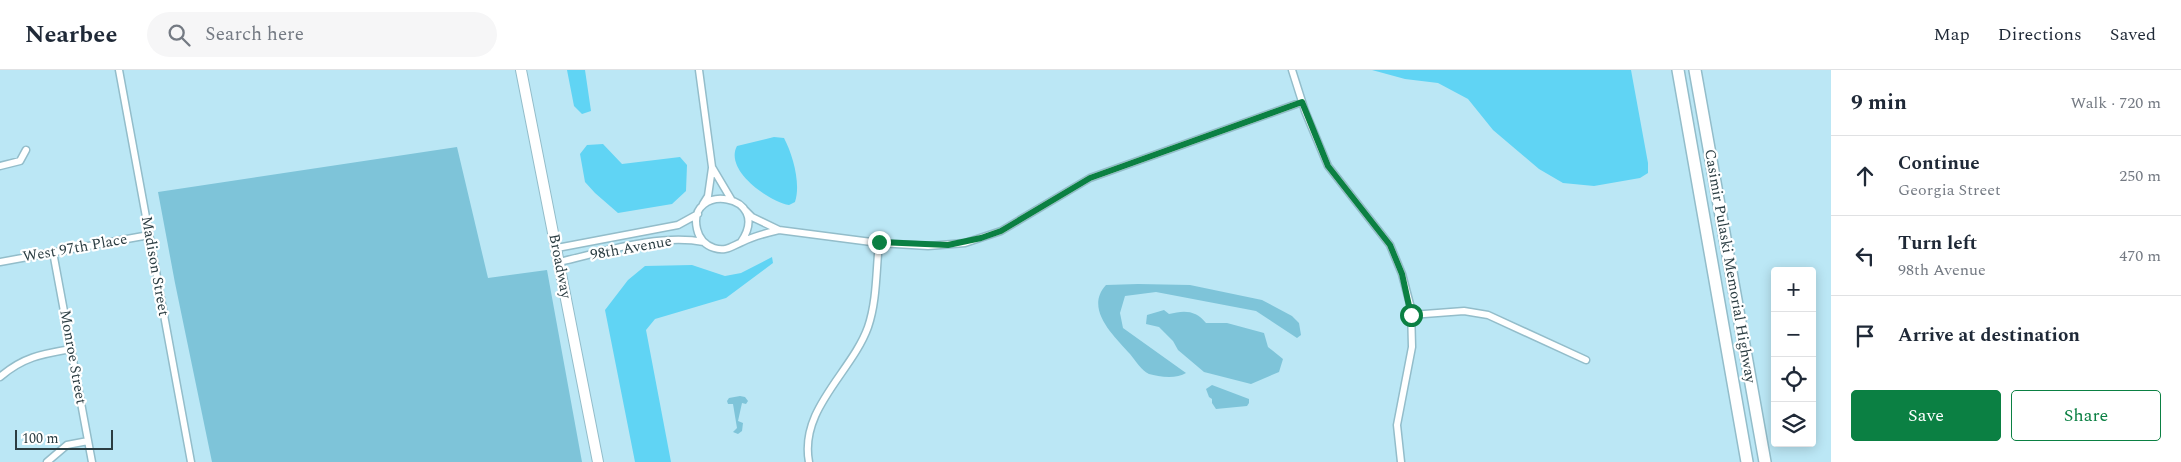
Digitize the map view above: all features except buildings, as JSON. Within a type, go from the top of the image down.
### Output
[{"type":"highway","name":"Casimir Pulaski Memorial Highway","points":[[1678,70],[1747,462]]},
{"type":"highway","name":"Casimir Pulaski Memorial Highway","points":[[1695,70],[1765,462]]},
{"type":"main road","name":"Broadway","points":[[521,70],[598,462]]},
{"type":"street","name":"Madison Street","points":[[119,70],[191,462]]},
{"type":"street","points":[[699,70],[712,167],[708,196],[700,210],[697,229],[704,242]]},
{"type":"street","points":[[1292,70],[1302,102],[1328,166],[1390,245],[1402,274],[1411,315],[1412,347],[1397,425],[1401,462]]},
{"type":"street","name":"98th Avenue","points":[[557,248],[678,225],[715,199],[731,199],[752,217],[779,230],[879,242],[948,245],[981,238],[1001,231],[1090,178],[1302,102]]},
{"type":"street","points":[[0,166],[20,161],[26,150]]},
{"type":"street","points":[[712,167],[731,199]]},
{"type":"street","points":[[741,242],[748,226],[748,217],[744,209]]},
{"type":"street","name":"98th Avenue","points":[[559,262],[618,248],[675,239],[704,242],[718,250],[726,250],[741,242],[779,230]]},
{"type":"street","name":"West 97th Place","points":[[0,262],[150,235]]},
{"type":"street","points":[[809,462],[809,440],[814,418],[867,327],[872,310],[879,242]]},
{"type":"street","name":"Monroe Street","points":[[53,252],[92,462]]},
{"type":"street","points":[[1411,315],[1464,311],[1488,315],[1586,360]]},
{"type":"street","points":[[0,377],[18,362],[37,355],[71,349]]},
{"type":"street","points":[[48,462],[67,445],[88,441]]},
{"type":"shaded area","points":[[567,70],[585,70],[591,111],[582,114],[574,106]]},
{"type":"shaded area","points":[[1372,70],[1631,70],[1648,163],[1648,173],[1640,178],[1594,186],[1563,183],[1539,169],[1493,130],[1468,99],[1438,83],[1405,79]]},
{"type":"shaded area","points":[[774,137],[784,138],[797,178],[795,202],[789,205],[760,191],[742,174],[737,165],[735,155],[737,146]]},
{"type":"shaded area","points":[[603,144],[622,164],[680,157],[687,165],[686,191],[672,204],[618,213],[585,182],[580,154],[587,145]]},
{"type":"shaded area","points":[[457,147],[488,278],[547,270],[582,462],[212,462],[158,192]]},
{"type":"shaded area","points":[[772,257],[773,263],[726,298],[655,319],[646,330],[671,462],[635,462],[605,310],[628,280],[645,266],[692,265],[725,276],[741,273]]},
{"type":"shaded area","points":[[1106,285],[1190,285],[1262,300],[1292,316],[1299,323],[1301,335],[1297,338],[1256,311],[1156,292],[1125,296],[1120,313],[1123,328],[1186,373],[1173,377],[1149,374],[1141,368],[1110,331],[1100,313],[1098,303],[1100,294]]},
{"type":"shaded area","points":[[1164,310],[1169,314],[1180,312],[1194,313],[1206,323],[1227,323],[1264,333],[1268,347],[1283,359],[1279,372],[1251,384],[1204,372],[1178,350],[1173,341],[1159,327],[1146,324],[1147,315]]},
{"type":"shaded area","points":[[1212,385],[1249,399],[1249,403],[1247,406],[1216,409],[1206,389]]},
{"type":"shaded area","points":[[745,397],[748,401],[746,404],[742,403],[738,421],[743,423],[742,431],[738,434],[733,432],[737,428],[733,404],[728,404],[727,401],[729,398]]},
{"type":"route","points":[[879,242],[928,246],[965,243],[981,238],[1001,231],[1090,178],[1302,102],[1328,166],[1390,245],[1402,274],[1411,308],[1411,315]]}]
